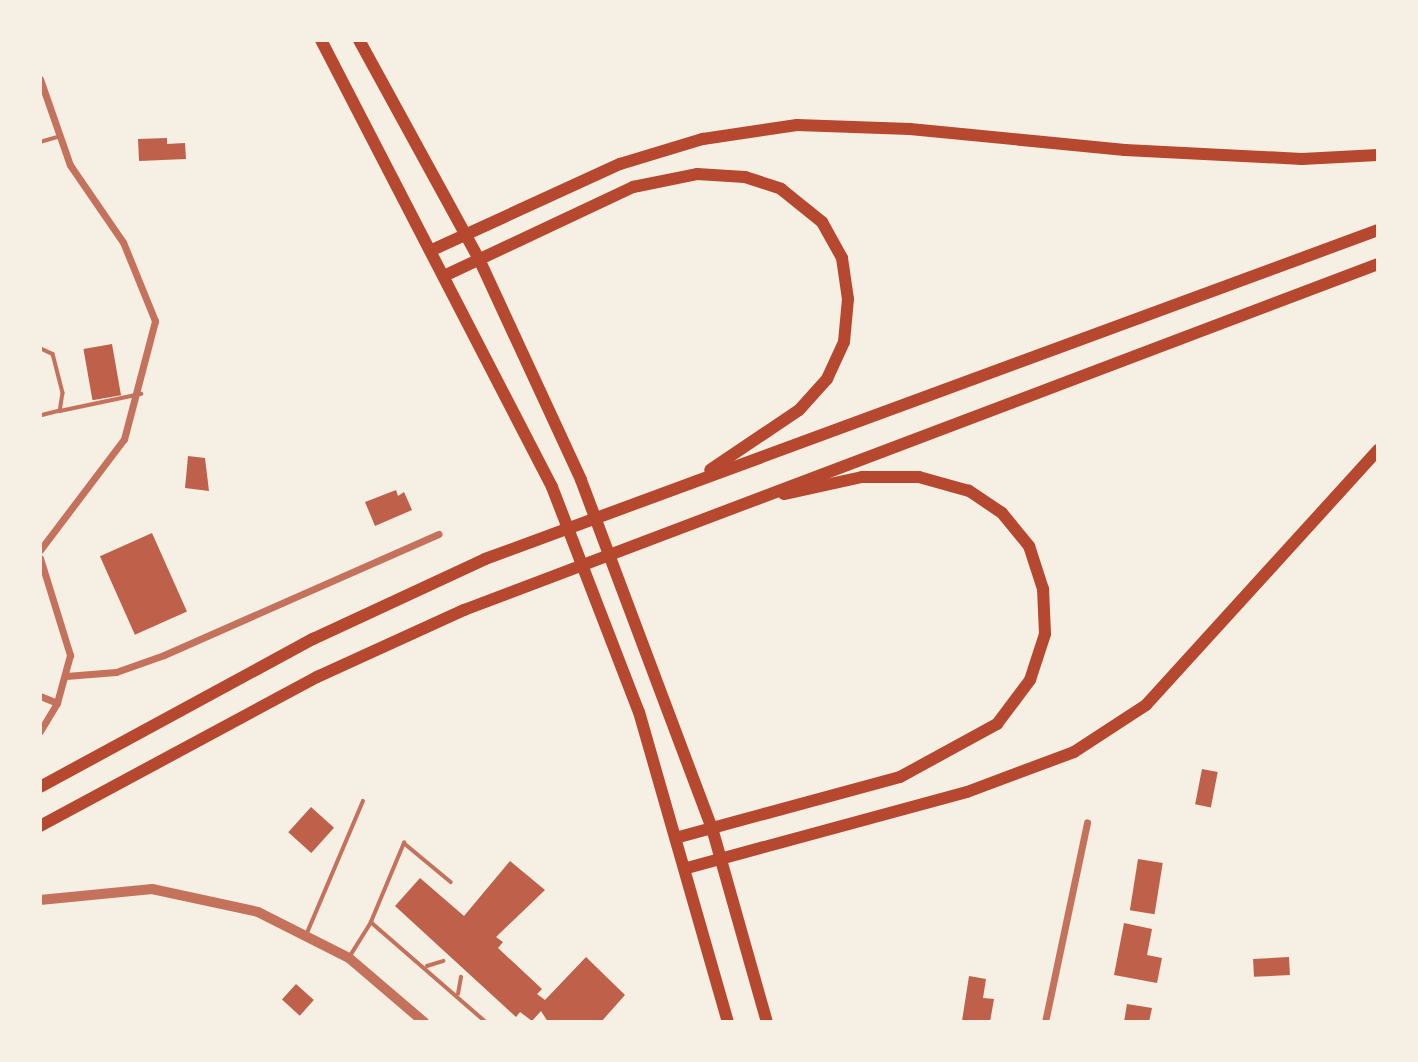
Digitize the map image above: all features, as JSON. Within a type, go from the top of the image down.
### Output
[{"type":"main road","points":[[321,40],[446,275],[552,486],[679,837],[728,1022]]},
{"type":"main road","points":[[359,40],[479,259],[581,480],[626,593],[712,828],[767,1022]]},
{"type":"main road","points":[[432,250],[620,164],[703,139],[797,125],[1261,157],[1378,156]]},
{"type":"main road","points":[[446,275],[634,187],[696,174],[745,177],[781,189],[822,222],[842,258],[848,299],[844,342],[827,379],[759,443],[677,489]]},
{"type":"main road","points":[[40,787],[313,639],[485,559],[1378,230]]},
{"type":"main road","points":[[40,826],[339,667],[464,610],[1378,264]]},
{"type":"main road","points":[[687,868],[967,792],[1073,752],[1146,705],[1378,450]]},
{"type":"main road","points":[[679,837],[900,777],[951,754],[997,724],[1030,680],[1045,634],[1043,589],[1029,547],[1002,513],[969,491],[919,477],[862,477],[743,503]]},
{"type":"street","points":[[40,79],[58,137],[150,300],[155,321],[141,394],[110,461],[40,550]]},
{"type":"street","points":[[66,676],[116,672],[164,655],[438,534]]},
{"type":"street","points":[[40,558],[68,635],[66,676],[57,703],[40,731]]},
{"type":"street","points":[[40,696],[57,703]]},
{"type":"street","points":[[1045,1022],[1087,822]]},
{"type":"street","points":[[40,900],[111,889],[185,893],[258,912],[307,933],[349,958],[424,1022]]},
{"type":"lane","points":[[40,142],[58,137]]},
{"type":"lane","points":[[40,348],[58,367],[60,411]]},
{"type":"lane","points":[[40,416],[141,394]]},
{"type":"lane","points":[[307,933],[363,801]]},
{"type":"lane","points":[[349,958],[371,922],[404,844],[451,882]]},
{"type":"lane","points":[[371,922],[427,966],[486,1022]]},
{"type":"lane","points":[[427,966],[443,961]]},
{"type":"lane","points":[[458,994],[461,976]]},
{"type":"path","points":[[1002,40],[1066,40]]},
{"type":"building","points":[[167,138],[167,144],[185,143],[186,159],[139,161],[138,139]]},
{"type":"building","points":[[112,344],[121,395],[92,400],[83,349]]},
{"type":"building","points":[[188,456],[205,458],[209,491],[185,488]]},
{"type":"building","points":[[396,490],[398,496],[404,492],[412,510],[375,526],[365,502]]},
{"type":"building","points":[[152,533],[187,612],[135,635],[100,556]]},
{"type":"building","points":[[1202,769],[1218,772],[1211,807],[1195,804]]},
{"type":"building","points":[[311,807],[334,828],[311,853],[288,832]]},
{"type":"building","points":[[1138,859],[1163,863],[1155,914],[1130,910]]},
{"type":"building","points":[[510,861],[545,890],[496,937],[503,942],[498,948],[542,989],[537,994],[545,1000],[586,957],[625,995],[601,1022],[548,1022],[541,1011],[532,1021],[520,1012],[516,1017],[395,906],[420,878],[464,916]]},
{"type":"building","points":[[1124,923],[1152,929],[1147,955],[1162,958],[1157,983],[1114,975]]},
{"type":"building","points":[[1289,957],[1290,975],[1254,977],[1253,959]]},
{"type":"building","points":[[969,976],[986,979],[983,998],[994,999],[990,1022],[962,1021]]},
{"type":"building","points":[[296,984],[314,1000],[300,1016],[282,1000]]},
{"type":"building","points":[[1127,1004],[1152,1008],[1149,1022],[1124,1022]]}]
